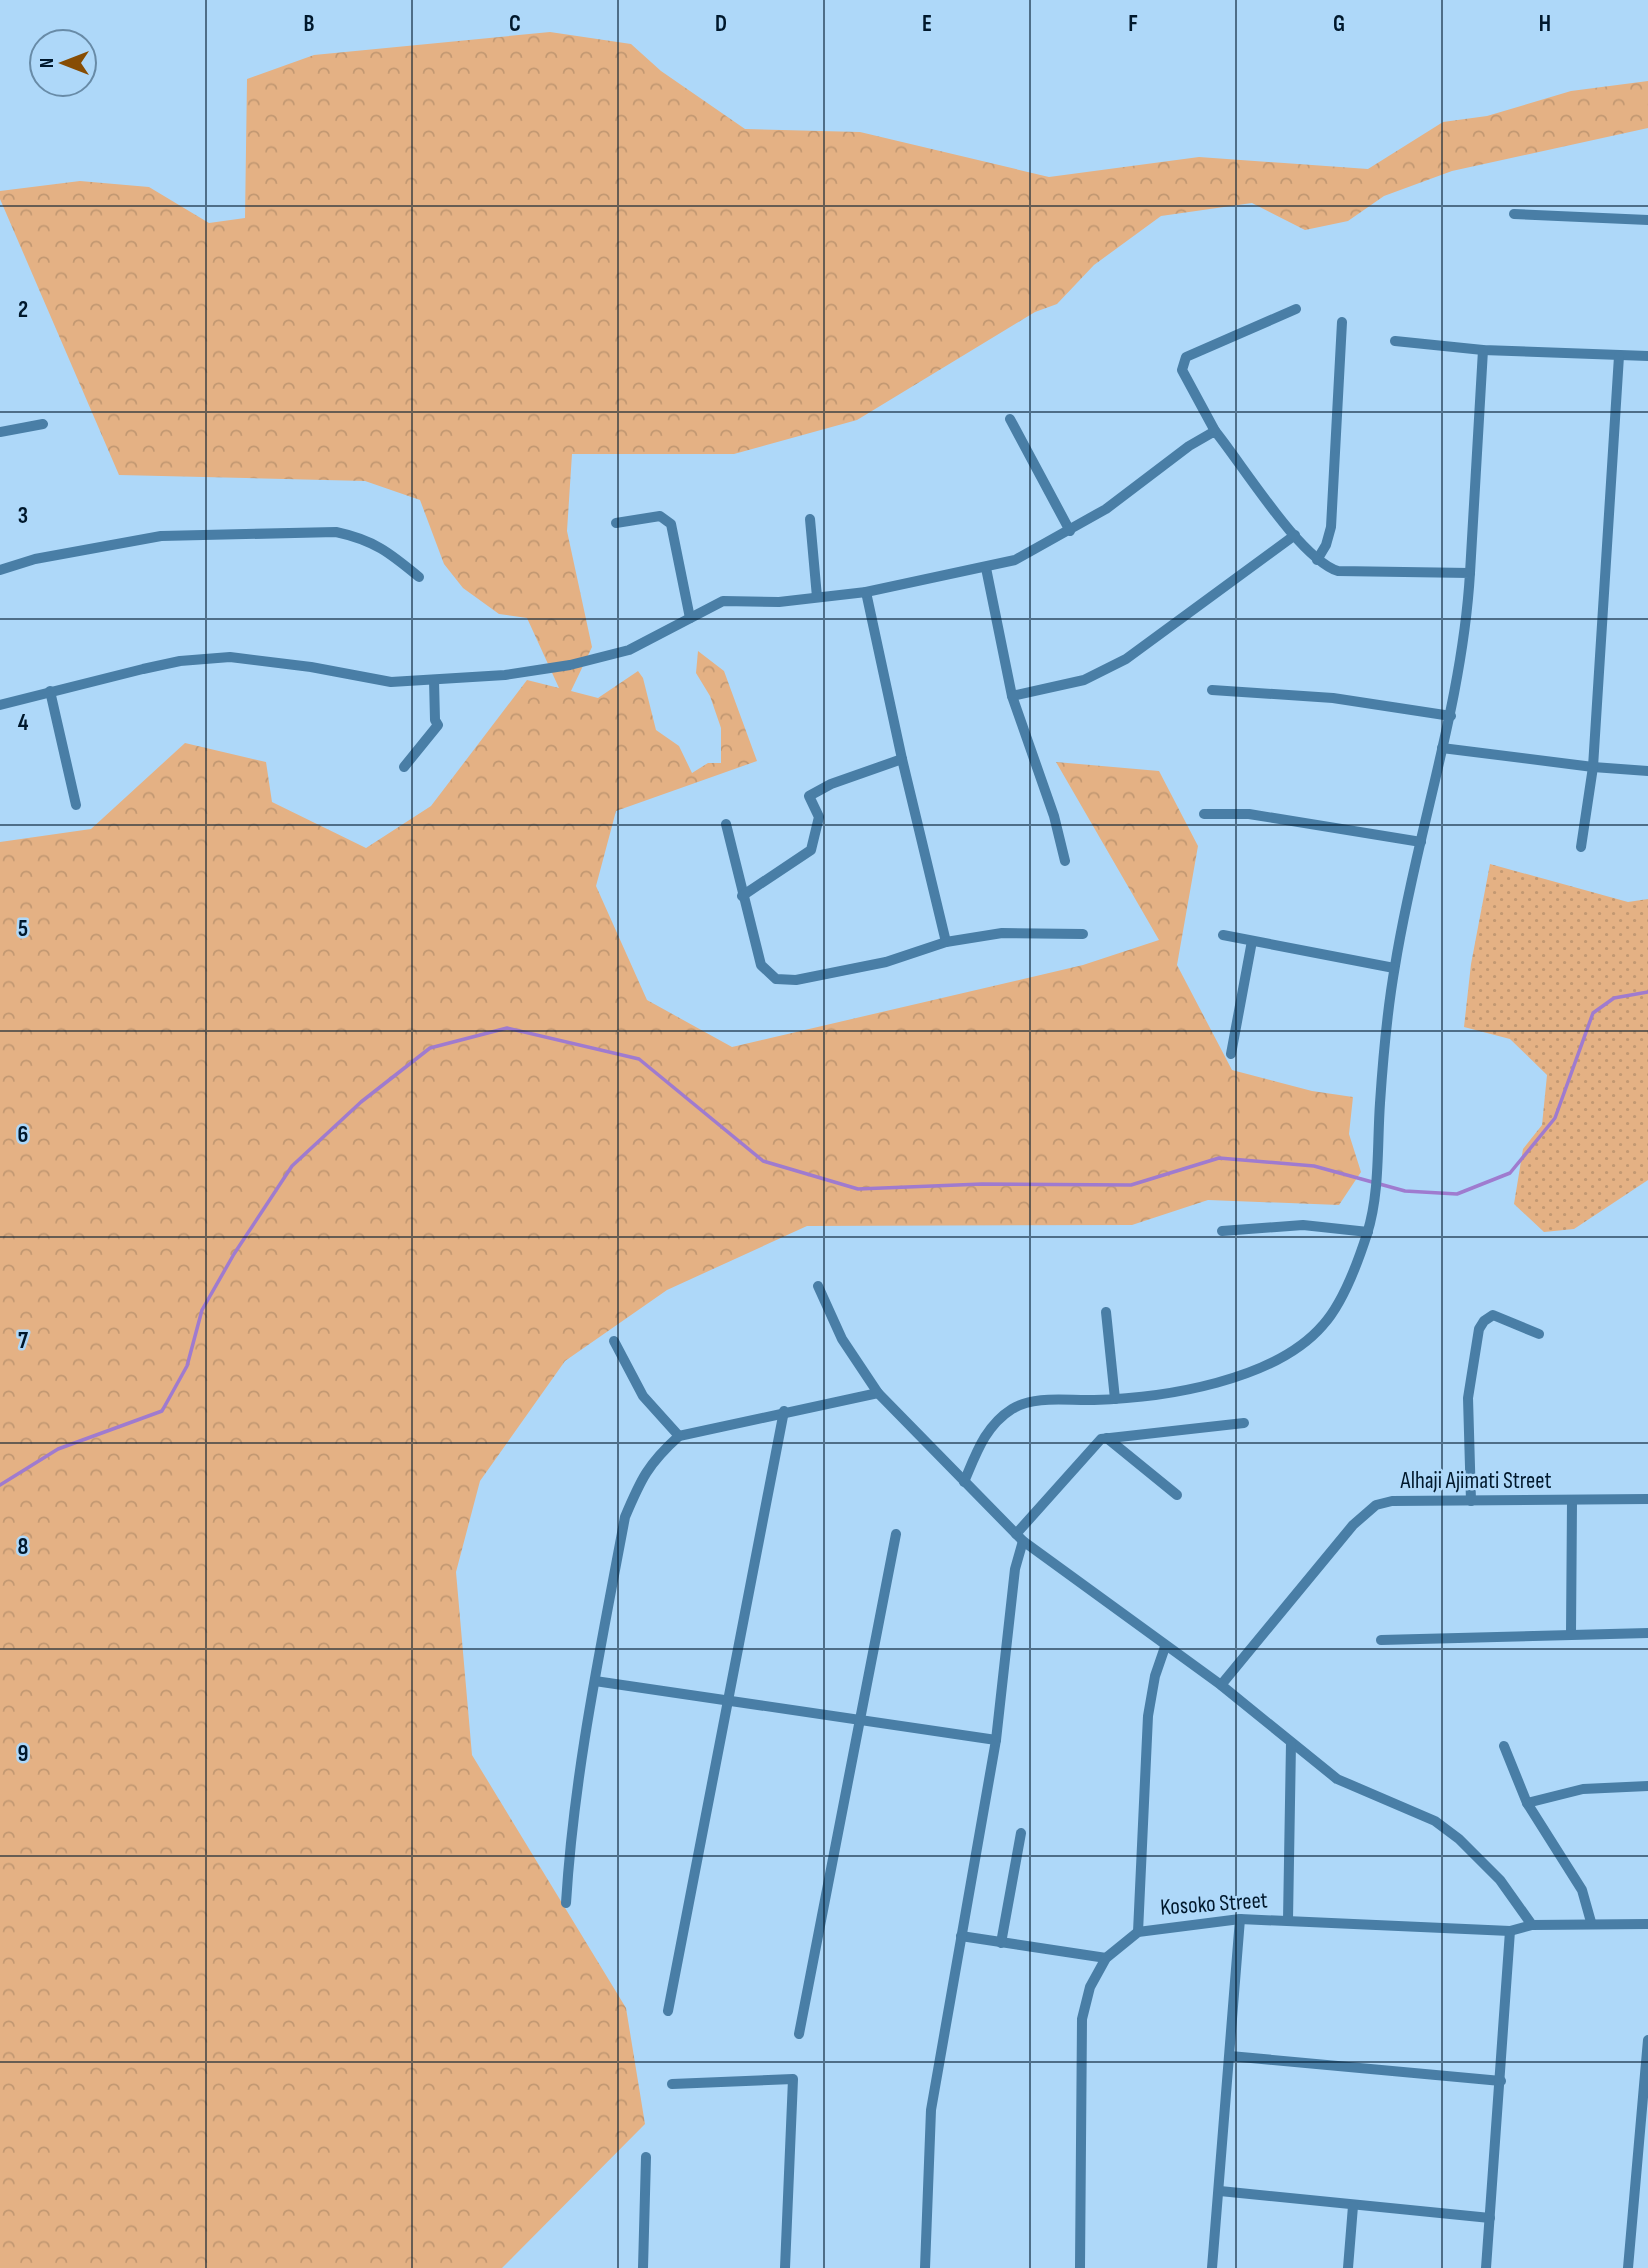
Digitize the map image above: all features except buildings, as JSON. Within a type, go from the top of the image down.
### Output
[{"type":"street","points":[[1514,214],[1648,220]]},
{"type":"street","points":[[1296,309],[1186,357],[1182,370],[1215,430],[1317,560],[1338,571],[1470,572]]},
{"type":"street","points":[[1317,560],[1332,527],[1342,322]]},
{"type":"street","points":[[1395,341],[1483,350],[1648,356]]},
{"type":"street","points":[[964,1482],[992,1425],[1026,1402],[1115,1399],[1172,1392],[1229,1379],[1279,1358],[1304,1342],[1324,1325],[1336,1303],[1368,1232],[1376,1173],[1394,968],[1451,716],[1467,616],[1483,350]]},
{"type":"street","points":[[1581,847],[1592,767],[1619,356]]},
{"type":"street","points":[[1010,419],[1070,531]]},
{"type":"street","points":[[0,432],[43,424]]},
{"type":"street","points":[[0,705],[180,661],[230,657],[311,667],[391,682],[570,665],[629,650],[723,601],[779,602],[866,592],[1015,560],[1106,509],[1189,446],[1215,430]]},
{"type":"street","points":[[616,523],[660,516],[671,524],[690,618]]},
{"type":"street","points":[[810,519],[817,597]]},
{"type":"street","points":[[0,570],[35,559],[161,536],[336,532],[355,536],[383,548],[419,577]]},
{"type":"street","points":[[1012,696],[1084,680],[1126,659],[1295,535]]},
{"type":"street","points":[[986,568],[1012,696],[1054,816],[1065,861]]},
{"type":"street","points":[[866,592],[902,759],[946,942]]},
{"type":"street","points":[[404,766],[438,725],[435,720],[434,680]]},
{"type":"street","points":[[1212,690],[1333,698],[1451,716]]},
{"type":"street","points":[[50,691],[76,805]]},
{"type":"street","points":[[1443,748],[1592,767],[1648,771]]},
{"type":"street","points":[[742,896],[811,850],[819,817],[809,796],[831,784],[902,759]]},
{"type":"street","points":[[1204,814],[1249,814],[1421,842]]},
{"type":"street","points":[[726,824],[761,965],[776,979],[796,980],[887,962],[946,942],[1002,933],[1083,934]]},
{"type":"street","points":[[1223,935],[1394,968]]},
{"type":"street","points":[[1231,1054],[1252,941]]},
{"type":"street","points":[[1222,1231],[1303,1225],[1368,1232]]},
{"type":"street","points":[[818,1286],[842,1339],[878,1393],[1020,1538],[1220,1685],[1337,1779],[1435,1821],[1459,1839],[1500,1880],[1532,1925]]},
{"type":"street","points":[[1105,1312],[1115,1399]]},
{"type":"street","points":[[1471,1501],[1468,1398],[1479,1329],[1484,1321],[1493,1315],[1539,1334]]},
{"type":"street","points":[[614,1341],[643,1396],[679,1436]]},
{"type":"street","points":[[566,1903],[570,1827],[579,1761],[625,1517],[639,1481],[656,1457],[679,1436],[878,1393]]},
{"type":"street","points":[[668,2011],[731,1699],[785,1411]]},
{"type":"street","points":[[925,2268],[931,2109],[996,1740],[1020,1538],[1101,1439],[1244,1423]]},
{"type":"street","points":[[1107,1438],[1177,1495]]},
{"type":"street","name":"Alhaji Ajimati Street","points":[[1220,1685],[1353,1525],[1376,1505],[1392,1501],[1572,1502],[1648,1499]]},
{"type":"street","points":[[1571,1633],[1572,1502]]},
{"type":"street","points":[[799,2034],[862,1721],[896,1534]]},
{"type":"street","points":[[1381,1640],[1648,1633]]},
{"type":"street","points":[[1138,1932],[1148,1716],[1155,1676],[1165,1647]]},
{"type":"street","points":[[595,1681],[996,1740]]},
{"type":"street","points":[[1288,1920],[1291,1743]]},
{"type":"street","points":[[1504,1746],[1527,1803],[1582,1890],[1591,1922]]},
{"type":"street","points":[[1527,1803],[1583,1789],[1648,1786]]},
{"type":"street","points":[[1001,1943],[1021,1833]]},
{"type":"street","points":[[1212,2268],[1240,1919]]},
{"type":"street","name":"Kosoko Street","points":[[1080,2268],[1082,2019],[1090,1987],[1106,1958],[1138,1932],[1240,1919],[1510,1931],[1532,1925],[1591,1922],[1648,1924]]},
{"type":"street","points":[[1486,2268],[1510,1931]]},
{"type":"street","points":[[961,1936],[1106,1958]]},
{"type":"street","points":[[1628,2268],[1648,2040]]},
{"type":"street","points":[[1230,2056],[1501,2081]]},
{"type":"street","points":[[672,2084],[793,2079],[785,2268]]},
{"type":"street","points":[[643,2268],[646,2157]]},
{"type":"street","points":[[1220,2191],[1490,2218]]},
{"type":"street","points":[[1348,2268],[1353,2206]]},
{"type":"green space","points":[[550,32],[631,44],[661,71],[745,129],[860,132],[1049,177],[1199,157],[1368,169],[1443,122],[1487,116],[1571,91],[1648,81],[1648,128],[1452,171],[1384,196],[1348,221],[1305,230],[1252,203],[1161,216],[1094,265],[1057,304],[1035,312],[857,420],[734,454],[572,454],[567,531],[592,647],[571,691],[598,698],[638,671],[643,678],[656,730],[679,746],[692,773],[708,763],[721,763],[721,728],[710,696],[696,673],[698,651],[724,671],[757,761],[616,811],[596,886],[647,1000],[732,1047],[1083,965],[1159,940],[1056,762],[1159,771],[1198,846],[1177,965],[1232,1070],[1312,1091],[1353,1097],[1349,1134],[1361,1172],[1339,1205],[1208,1200],[1132,1225],[807,1226],[667,1290],[565,1361],[480,1481],[456,1572],[472,1755],[626,2008],[645,2124],[502,2268],[0,2268],[0,842],[91,829],[185,743],[266,762],[272,802],[366,848],[431,806],[527,680],[559,688],[527,618],[499,614],[463,588],[444,564],[420,500],[365,481],[119,475],[0,199],[0,191],[80,181],[149,187],[209,223],[245,218],[247,79],[314,55]]},
{"type":"green space","points":[[1490,864],[1628,902],[1648,899],[1648,1180],[1574,1229],[1544,1232],[1514,1204],[1523,1149],[1542,1125],[1547,1075],[1510,1039],[1464,1027],[1471,964]]},
{"type":"waterway","points":[[0,1485],[58,1449],[162,1411],[187,1366],[202,1310],[234,1254],[292,1166],[361,1102],[430,1048],[507,1028],[639,1059],[763,1161],[858,1189],[982,1184],[1131,1185],[1219,1158],[1314,1166],[1405,1191],[1457,1194],[1510,1173],[1555,1118],[1593,1013],[1614,998],[1648,992]]}]
